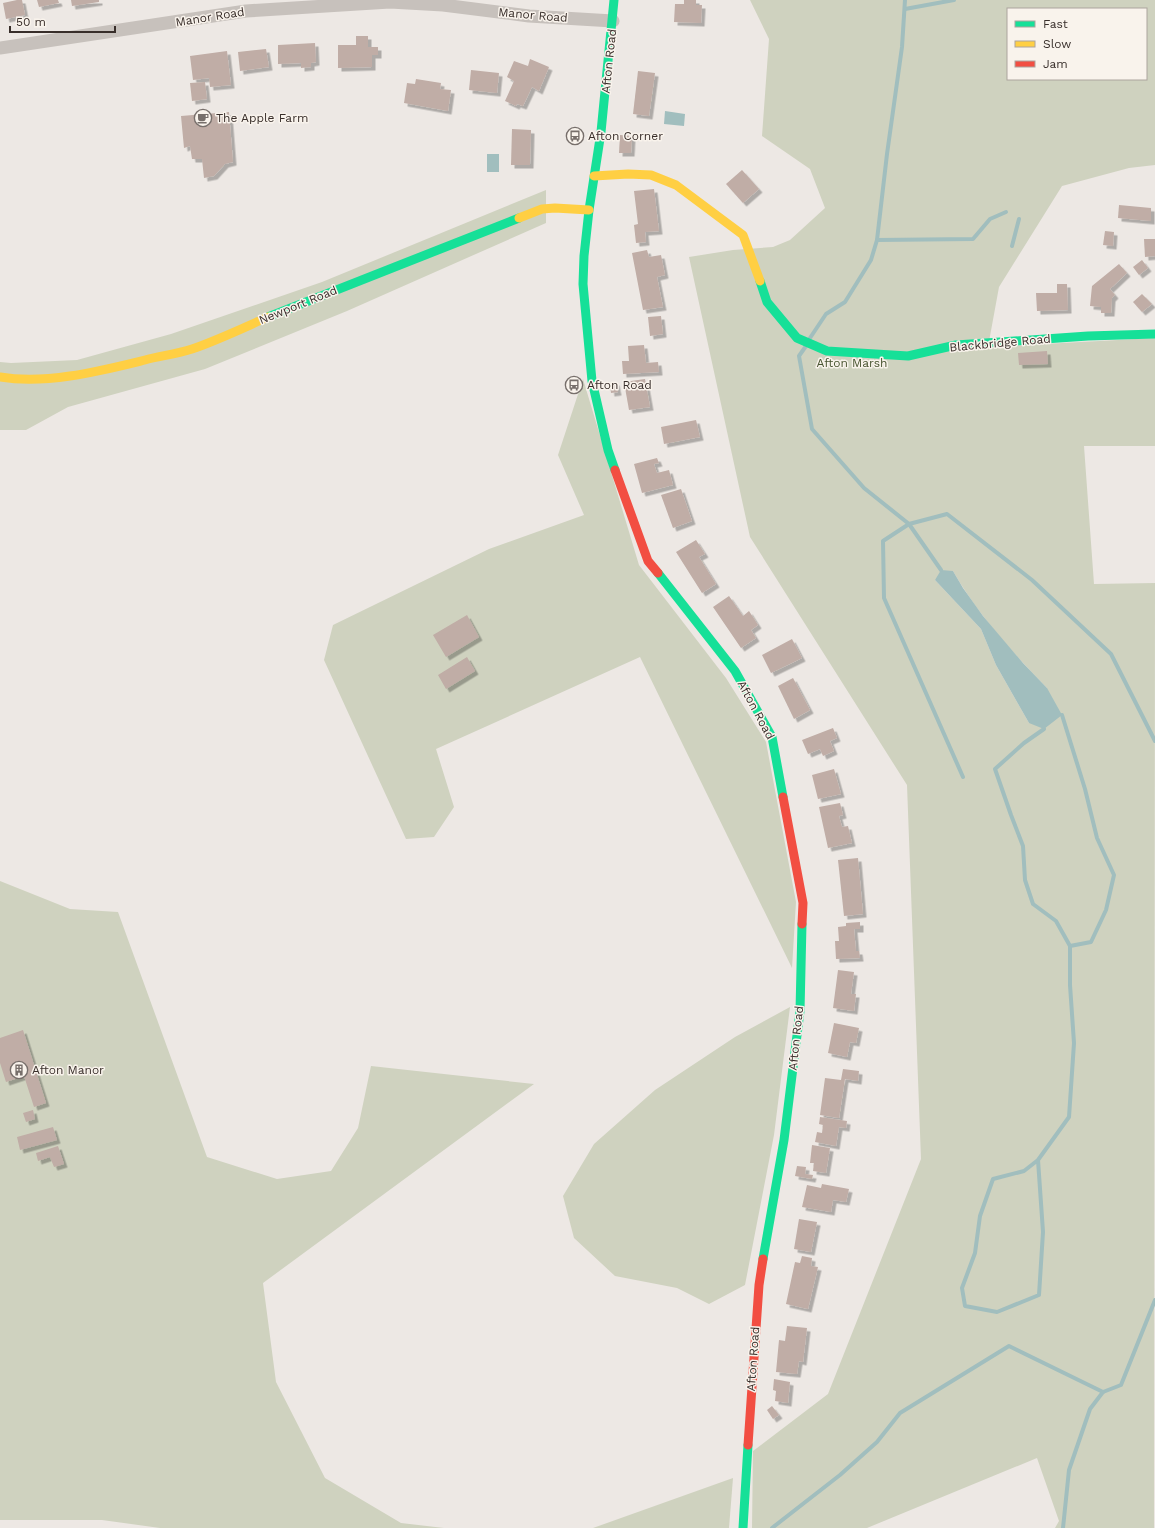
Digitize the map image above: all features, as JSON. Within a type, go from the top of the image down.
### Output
[{"type":"main road","name":"Afton Road","points":[[614,0],[601,132],[589,210],[584,256],[583,284],[592,380],[608,450],[648,561],[735,671],[772,736],[803,903],[800,1011],[784,1140],[759,1285],[751,1388],[743,1528]]},
{"type":"main road","name":"Blackbridge Road","points":[[594,176],[628,174],[651,175],[676,185],[743,235],[767,302],[797,338],[822,350],[908,356],[956,345],[1155,334]]},
{"type":"main road","name":"Newport Road","points":[[0,377],[12,379],[44,378],[80,374],[192,349],[332,291],[542,209],[555,208],[589,210]]},
{"type":"street","name":"Manor Road","points":[[0,48],[246,11],[391,1],[440,2],[529,16],[613,21]]},
{"type":"green space","name":"Afton Marsh","points":[[750,0],[1155,0],[1155,165],[1129,168],[1062,186],[999,287],[988,347],[1155,338],[1155,446],[1084,446],[1094,584],[1155,583],[1154,1528],[1055,1528],[1059,1521],[1037,1458],[867,1528],[752,1528],[753,1451],[828,1394],[921,1159],[907,785],[750,537],[689,257],[733,250],[773,247],[790,240],[825,208],[810,169],[762,136],[769,39]],"holes":[[[953,571],[984,618],[1021,661],[1047,688],[1029,723],[996,665],[981,629],[935,580]]]},
{"type":"green space","points":[[546,190],[546,223],[347,311],[205,369],[68,407],[26,430],[0,430],[0,362],[11,363],[77,360],[171,334],[322,282]]},
{"type":"green space","points":[[583,379],[639,565],[726,678],[766,742],[796,902],[792,968],[640,657],[436,749],[454,807],[434,837],[406,839],[324,660],[333,625],[489,549],[584,515],[558,455]]},
{"type":"green space","points":[[0,881],[70,909],[118,912],[207,1157],[277,1179],[331,1171],[358,1128],[371,1066],[534,1084],[263,1283],[276,1382],[325,1478],[401,1523],[444,1528],[160,1528],[102,1520],[0,1520]]},
{"type":"green space","points":[[790,1007],[774,1135],[745,1285],[709,1304],[677,1288],[615,1276],[574,1238],[563,1196],[594,1144],[655,1090],[735,1037]]},
{"type":"green space","points":[[733,1478],[729,1528],[593,1528]]},
{"type":"water","points":[[665,111],[685,114],[684,126],[664,124]]},
{"type":"water","points":[[487,154],[499,154],[499,172],[487,172]]},
{"type":"water","points":[[941,570],[953,571],[983,616],[1023,663],[1047,688],[1062,715],[1044,729],[1029,723],[996,665],[981,629],[935,580]]},
{"type":"building","points":[[22,0],[25,15],[6,19],[3,3]]},
{"type":"building","points":[[37,0],[58,0],[59,3],[39,7]]},
{"type":"building","points":[[71,0],[99,0],[99,2],[72,6]]},
{"type":"building","points":[[684,0],[696,0],[696,5],[702,5],[701,23],[674,22],[675,4],[684,4]]},
{"type":"building","points":[[356,36],[368,36],[368,47],[378,47],[378,55],[372,55],[372,67],[338,68],[338,45],[356,45]]},
{"type":"building","points":[[315,43],[316,62],[311,63],[311,67],[301,68],[301,63],[278,64],[278,45]]},
{"type":"building","points":[[266,49],[269,67],[240,71],[238,52]]},
{"type":"building","points":[[227,51],[231,85],[210,87],[209,78],[193,80],[190,56]]},
{"type":"building","points":[[530,59],[549,67],[539,91],[532,87],[523,106],[517,104],[516,106],[505,101],[514,81],[507,77],[514,61],[528,66]]},
{"type":"building","points":[[471,70],[499,73],[497,93],[469,90]]},
{"type":"building","points":[[638,71],[655,73],[649,116],[633,114]]},
{"type":"building","points":[[416,79],[441,83],[440,89],[451,90],[448,111],[404,103],[407,83],[415,84]]},
{"type":"building","points":[[205,82],[207,99],[192,101],[190,83]]},
{"type":"building","points":[[229,112],[233,162],[225,164],[214,176],[204,178],[202,159],[192,159],[190,146],[184,148],[181,116]]},
{"type":"building","points":[[512,129],[531,130],[530,165],[511,165]]},
{"type":"building","points":[[620,135],[632,136],[631,153],[619,153]]},
{"type":"building","points":[[742,170],[759,189],[743,203],[726,184]]},
{"type":"building","points":[[654,189],[659,231],[645,232],[646,242],[636,243],[634,225],[638,224],[634,191]]},
{"type":"building","points":[[1119,205],[1151,208],[1151,221],[1118,218]]},
{"type":"building","points":[[1105,231],[1114,232],[1113,246],[1103,245]]},
{"type":"building","points":[[1144,239],[1155,239],[1155,256],[1145,257]]},
{"type":"building","points":[[647,250],[649,257],[661,255],[665,275],[657,277],[663,307],[643,310],[632,253]]},
{"type":"building","points":[[1142,260],[1148,268],[1139,275],[1133,267]]},
{"type":"building","points":[[1119,264],[1127,273],[1110,289],[1115,295],[1112,298],[1111,313],[1101,313],[1101,307],[1090,306],[1092,286]]},
{"type":"building","points":[[1057,284],[1067,284],[1068,310],[1037,311],[1036,293],[1057,293]]},
{"type":"building","points":[[1142,294],[1152,304],[1142,312],[1133,302]]},
{"type":"building","points":[[661,316],[663,334],[650,336],[648,317]]},
{"type":"building","points":[[644,345],[646,363],[658,362],[659,372],[623,374],[622,361],[629,361],[628,346]]},
{"type":"building","points":[[1047,351],[1048,364],[1019,365],[1018,353]]},
{"type":"building","points":[[645,379],[650,407],[629,410],[624,382]]},
{"type":"building","points":[[616,382],[618,392],[611,393],[610,384]]},
{"type":"building","points":[[696,420],[700,437],[664,444],[661,427]]},
{"type":"building","points":[[657,458],[659,463],[654,464],[657,473],[669,470],[673,485],[642,493],[634,464]]},
{"type":"building","points":[[681,489],[692,521],[673,528],[661,495]]},
{"type":"building","points":[[696,540],[705,554],[699,557],[716,584],[702,593],[676,552]]},
{"type":"building","points":[[729,596],[743,616],[749,611],[758,625],[751,630],[756,638],[741,648],[713,607]]},
{"type":"building","points":[[467,615],[479,637],[446,657],[433,635]]},
{"type":"building","points":[[792,639],[802,658],[771,673],[762,655]]},
{"type":"building","points":[[467,657],[475,671],[446,689],[438,675]]},
{"type":"building","points":[[793,678],[810,710],[794,719],[778,686]]},
{"type":"building","points":[[833,728],[837,738],[830,741],[834,751],[823,756],[820,749],[808,754],[802,740]]},
{"type":"building","points":[[834,769],[841,794],[818,799],[812,775]]},
{"type":"building","points":[[840,803],[843,815],[839,816],[842,827],[848,826],[852,843],[828,848],[819,807]]},
{"type":"building","points":[[858,858],[863,914],[844,916],[838,860]]},
{"type":"building","points":[[860,922],[860,929],[854,929],[856,951],[859,951],[860,958],[836,959],[835,941],[839,941],[838,927],[846,926],[846,923]]},
{"type":"building","points":[[838,970],[854,972],[851,994],[856,994],[854,1011],[833,1008]]},
{"type":"building","points":[[834,1023],[859,1028],[856,1043],[850,1042],[847,1057],[828,1053]]},
{"type":"building","name":"Afton Manor","points":[[23,1030],[46,1103],[34,1107],[24,1076],[6,1082],[0,1063],[0,1038]]},
{"type":"building","points":[[843,1069],[859,1071],[858,1081],[845,1079],[839,1118],[820,1115],[825,1078],[841,1080]]},
{"type":"building","points":[[33,1110],[35,1119],[26,1122],[23,1113]]},
{"type":"building","points":[[820,1117],[847,1121],[846,1128],[839,1127],[836,1146],[815,1142],[817,1132],[822,1133],[823,1125],[819,1124]]},
{"type":"building","points":[[53,1127],[57,1140],[20,1150],[17,1137]]},
{"type":"building","points":[[812,1145],[830,1148],[826,1173],[813,1171],[814,1163],[810,1163]]},
{"type":"building","points":[[58,1146],[64,1164],[54,1167],[50,1157],[38,1161],[36,1153]]},
{"type":"building","points":[[797,1166],[806,1167],[805,1174],[813,1175],[812,1179],[795,1176]]},
{"type":"building","points":[[822,1184],[849,1189],[846,1202],[833,1200],[831,1212],[802,1207],[807,1185],[821,1188]]},
{"type":"building","points":[[799,1219],[817,1222],[811,1252],[794,1249]]},
{"type":"building","points":[[802,1256],[812,1258],[811,1266],[818,1267],[808,1309],[786,1304],[795,1262],[800,1263]]},
{"type":"building","points":[[787,1326],[807,1328],[803,1362],[799,1361],[797,1374],[776,1372],[779,1340],[785,1341]]},
{"type":"building","points":[[774,1379],[790,1382],[788,1403],[775,1401],[776,1391],[773,1390]]},
{"type":"building","points":[[772,1406],[779,1415],[773,1419],[767,1410]]},
{"type":"waterway","points":[[810,338],[826,314],[845,302],[871,260],[877,240],[902,47],[905,0]]},
{"type":"waterway","points":[[905,9],[954,0]]},
{"type":"waterway","points":[[877,240],[973,239],[990,219],[1006,212]]},
{"type":"waterway","points":[[1012,246],[1019,219]]},
{"type":"waterway","points":[[806,346],[799,356],[812,429],[864,488],[909,524],[941,570]]},
{"type":"waterway","points":[[963,777],[884,598],[883,541],[909,524],[947,514],[1032,580],[1111,654],[1155,741]]},
{"type":"waterway","points":[[1062,715],[1085,789],[1097,838],[1114,875],[1106,910],[1091,942],[1070,946]]},
{"type":"waterway","points":[[1038,1160],[1024,1171],[993,1179],[980,1216],[975,1253],[962,1288],[965,1306],[997,1312],[1039,1295],[1043,1232],[1038,1160],[1069,1117],[1074,1043],[1070,985],[1070,946],[1056,921],[1033,904],[1025,880],[1023,846],[995,769],[1024,743],[1044,729]]},
{"type":"waterway","points":[[772,1528],[840,1475],[877,1442],[900,1413],[1009,1346],[1103,1392],[1121,1385],[1155,1300]]},
{"type":"waterway","points":[[1063,1528],[1069,1470],[1090,1409],[1103,1392]]},
{"type":"traffic: fast","points":[[614,0],[601,132],[589,210],[584,256],[583,284],[592,381],[608,450],[615,470]]},
{"type":"traffic: fast","points":[[268,317],[519,218]]},
{"type":"traffic: fast","points":[[760,281],[767,302],[797,338],[827,351],[908,356],[956,345],[1088,336],[1155,334]]},
{"type":"traffic: fast","points":[[658,573],[735,671],[772,737],[783,797]]},
{"type":"traffic: fast","points":[[763,1259],[784,1140],[800,1011],[802,924]]},
{"type":"traffic: fast","points":[[743,1528],[748,1445]]},
{"type":"traffic: slow","points":[[594,176],[628,174],[651,175],[676,185],[743,235],[760,281]]},
{"type":"traffic: slow","points":[[519,218],[542,209],[555,208],[589,210]]},
{"type":"traffic: slow","points":[[0,377],[36,379],[73,376],[151,359],[192,349],[268,317]]},
{"type":"traffic: jam","points":[[615,470],[648,561],[658,573]]},
{"type":"traffic: jam","points":[[783,797],[803,903],[802,924]]},
{"type":"traffic: jam","points":[[748,1445],[759,1285],[763,1259]]},
{"type":"place","name":"The Apple Farm","points":[[203,118]]},
{"type":"place","name":"Afton Corner","points":[[575,136]]},
{"type":"place","name":"Afton Road","points":[[574,385]]},
{"type":"place","name":"Afton Manor","points":[[19,1070]]}]
